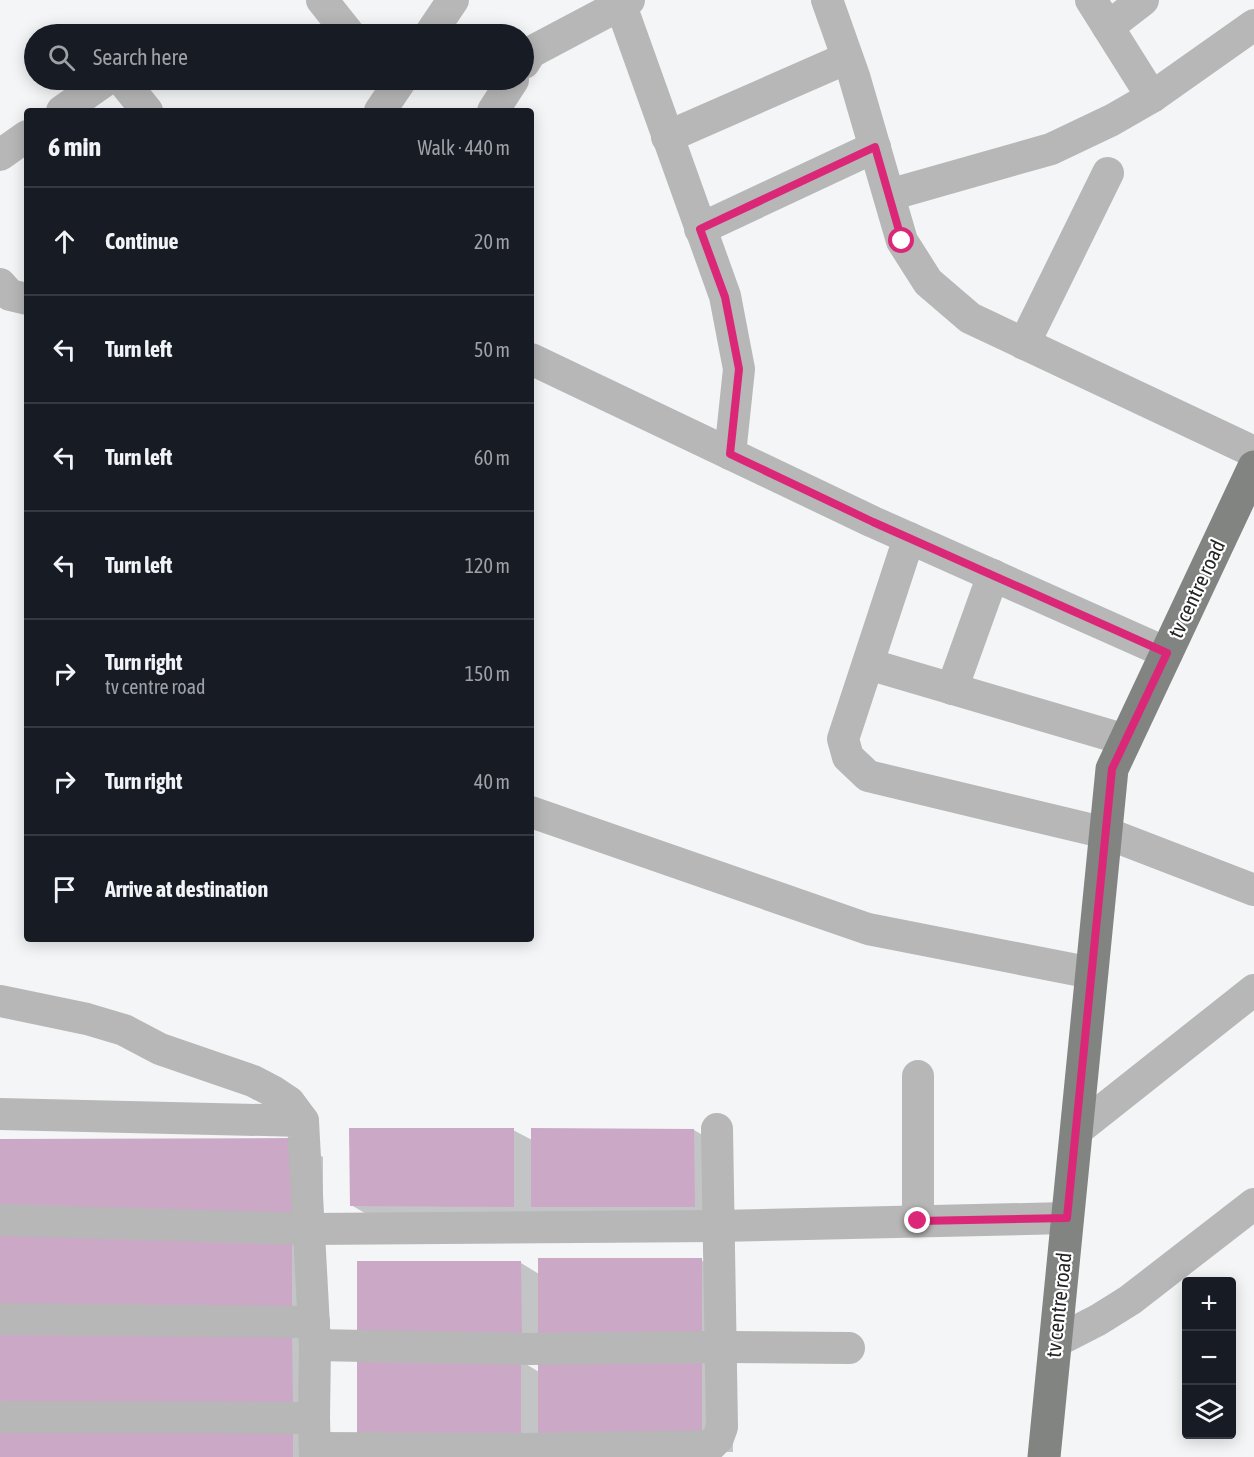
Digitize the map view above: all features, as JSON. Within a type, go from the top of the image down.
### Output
[{"type":"main road","name":"tv centre road","points":[[1044,1457],[1112,769],[1254,467]]},
{"type":"street","points":[[322,0],[341,24]]},
{"type":"street","points":[[437,24],[453,0]]},
{"type":"street","points":[[827,0],[848,58],[902,241],[928,282],[969,318],[1254,452]]},
{"type":"street","points":[[1091,0],[1152,97]]},
{"type":"street","points":[[1108,27],[1143,0]]},
{"type":"street","points":[[534,50],[622,1],[667,137],[725,297],[739,369],[730,454]]},
{"type":"street","points":[[889,195],[1051,149],[1112,120],[1152,97],[1254,25]]},
{"type":"street","points":[[667,137],[848,58]]},
{"type":"street","points":[[66,108],[92,90]]},
{"type":"street","points":[[130,90],[145,108]]},
{"type":"street","points":[[495,108],[507,90]]},
{"type":"street","points":[[0,155],[24,138]]},
{"type":"street","points":[[700,229],[875,147]]},
{"type":"street","points":[[1024,344],[1108,173]]},
{"type":"street","points":[[0,284],[10,295],[24,298]]},
{"type":"street","points":[[534,360],[909,538],[1167,653]]},
{"type":"street","points":[[909,538],[843,739],[848,757],[868,776],[1106,833],[1254,890]]},
{"type":"street","points":[[952,689],[993,575]]},
{"type":"street","points":[[868,664],[1126,740]]},
{"type":"street","points":[[534,813],[868,929],[1092,973]]},
{"type":"street","points":[[1076,1131],[1254,990]]},
{"type":"street","points":[[0,1001],[87,1019],[124,1030],[160,1049],[253,1081],[289,1102],[303,1121],[315,1334],[315,1453],[710,1446],[718,1438],[722,1427],[717,1129]]},
{"type":"street","points":[[918,1076],[918,1221]]},
{"type":"street","points":[[0,1114],[303,1121]]},
{"type":"street","points":[[1055,1342],[1098,1320],[1130,1300],[1254,1204]]},
{"type":"street","points":[[0,1220],[310,1229],[719,1226],[1067,1218]]},
{"type":"street","points":[[0,1320],[315,1334],[529,1349],[849,1348]]},
{"type":"street","points":[[0,1417],[314,1418]]},
{"type":"building","points":[[349,1128],[514,1128],[514,1207],[350,1206]]},
{"type":"building","points":[[531,1128],[694,1129],[695,1207],[531,1207]]},
{"type":"building","points":[[293,1138],[293,1215],[0,1215],[0,1139]]},
{"type":"building","points":[[292,1232],[292,1309],[0,1310],[0,1233]]},
{"type":"building","points":[[538,1258],[702,1258],[702,1337],[538,1336]]},
{"type":"building","points":[[357,1261],[521,1261],[522,1340],[357,1340]]},
{"type":"building","points":[[292,1328],[293,1405],[0,1406],[0,1329]]},
{"type":"building","points":[[538,1356],[702,1357],[702,1435],[538,1434]]},
{"type":"building","points":[[357,1359],[521,1359],[521,1438],[357,1437]]},
{"type":"building","points":[[293,1425],[293,1457],[0,1457],[0,1426]]},
{"type":"route","points":[[902,241],[875,147],[700,229],[725,297],[739,369],[730,454],[873,522],[1167,653],[1112,769],[1067,1218],[918,1221]]}]
